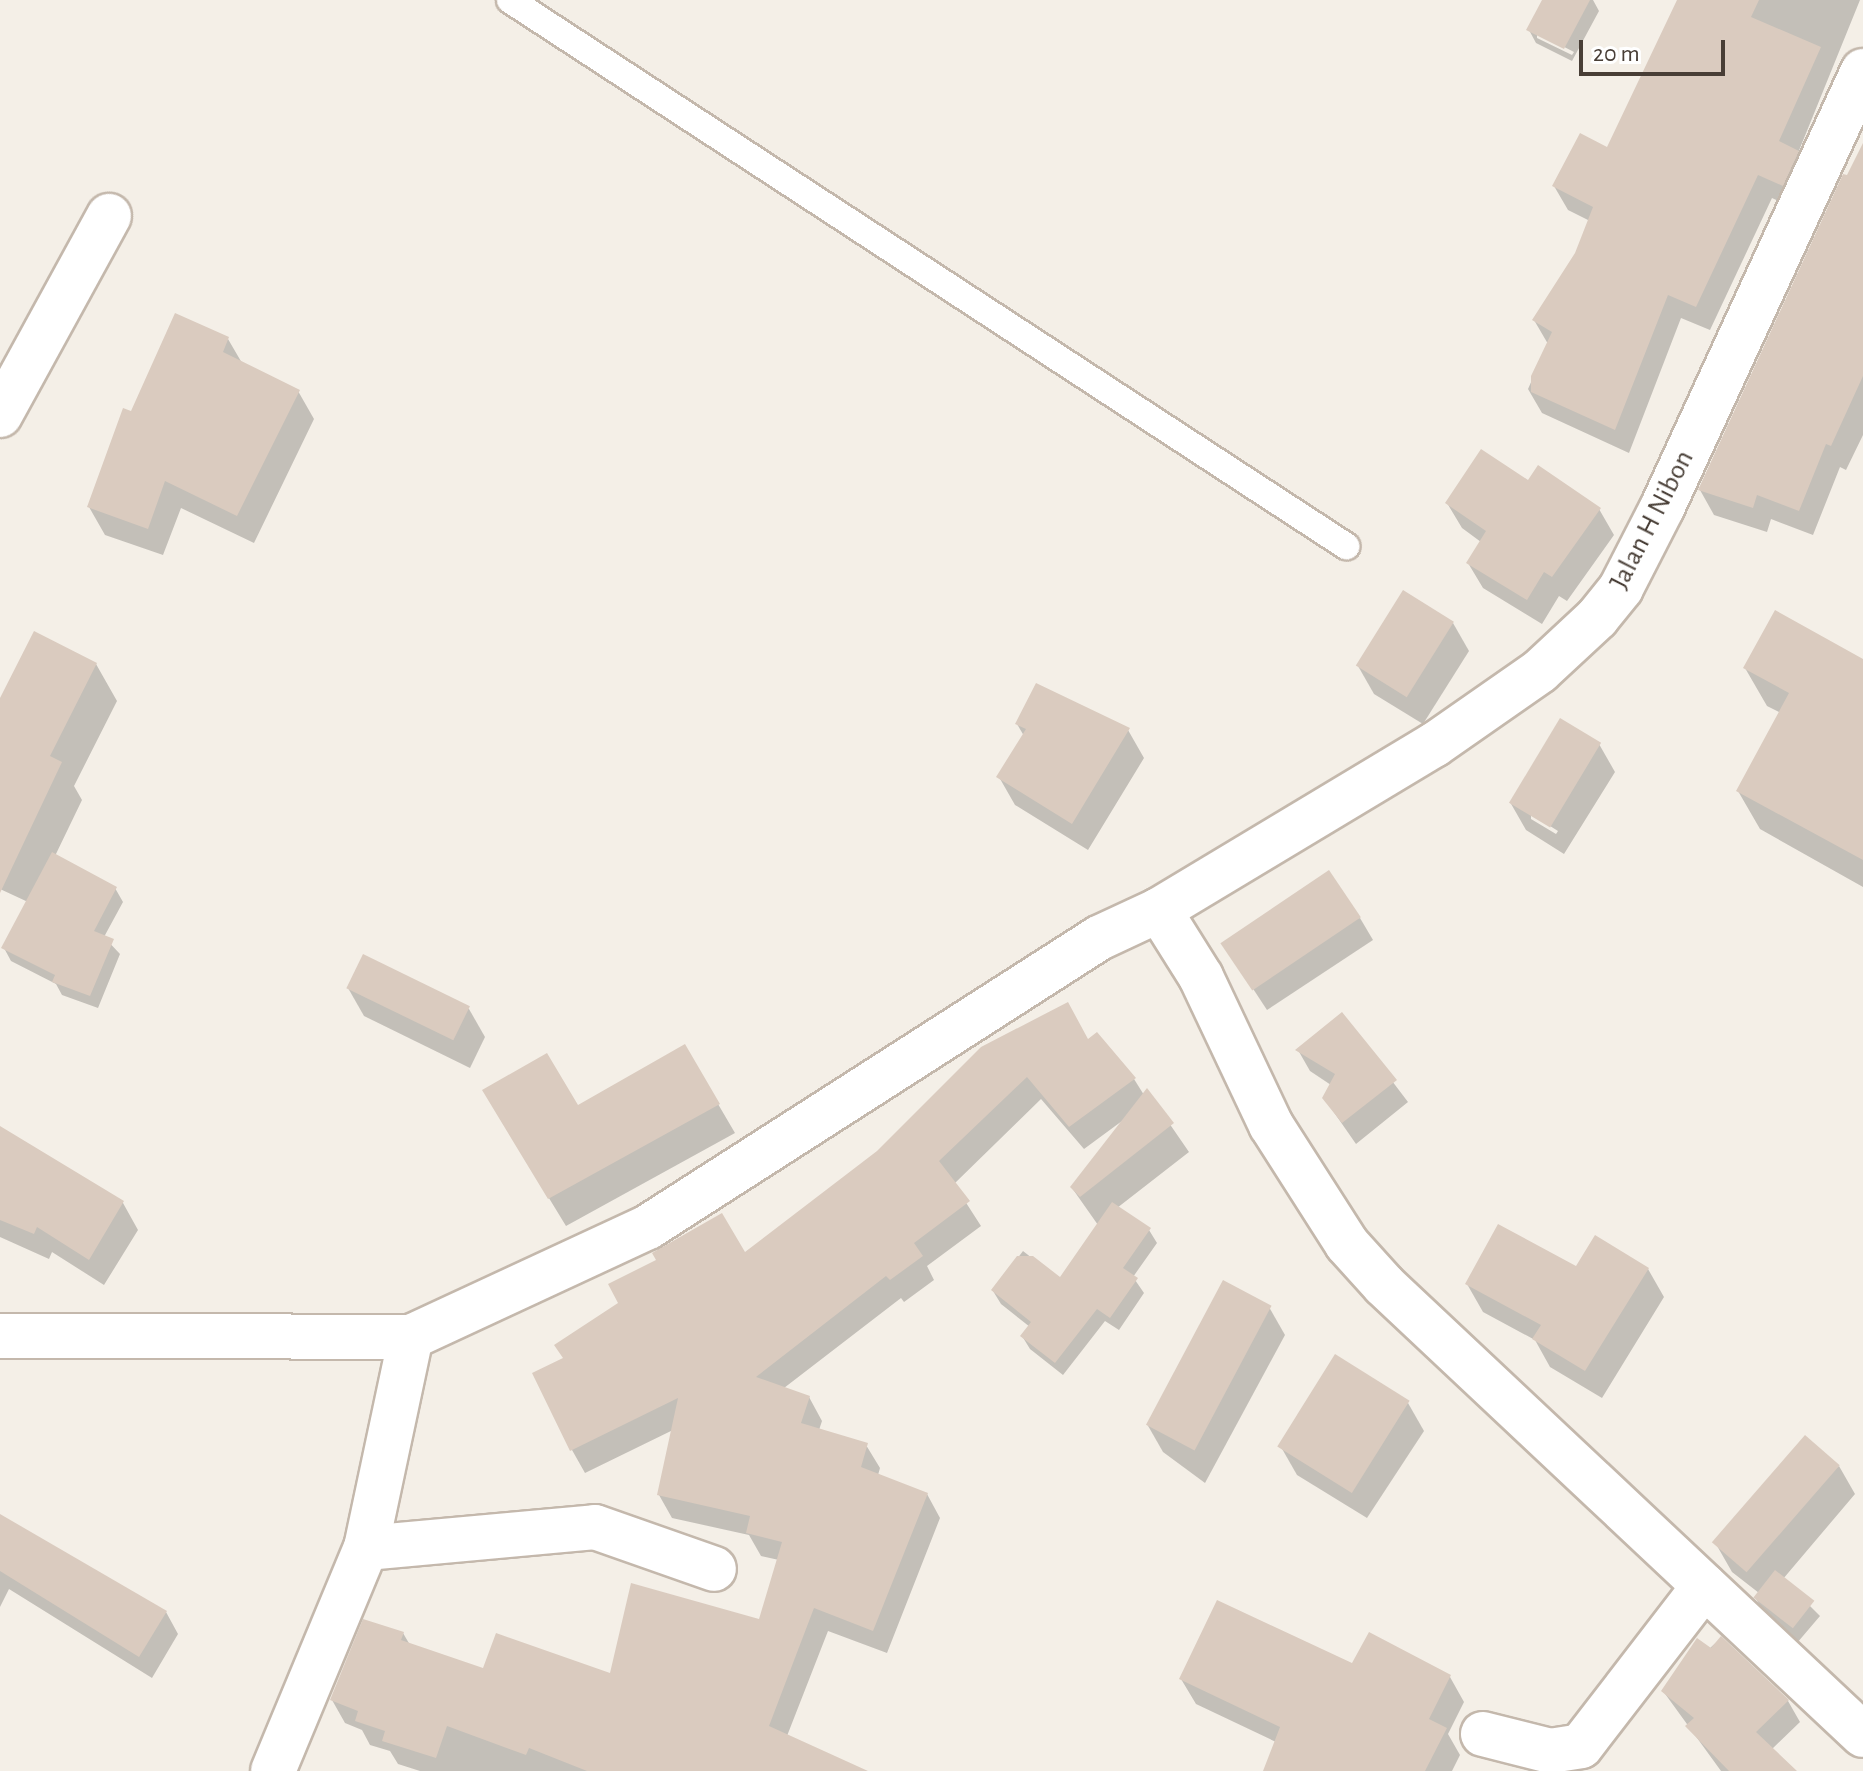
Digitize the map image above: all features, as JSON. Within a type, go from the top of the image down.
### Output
[{"type":"street","name":"Jalan H Nibon","points":[[411,1337],[648,1227],[1099,938],[1159,910],[1434,745],[1540,671],[1597,618],[1621,588],[1662,508],[1863,71]]},
{"type":"street","points":[[0,415],[109,216]]},
{"type":"street","points":[[1159,910],[1201,977],[1271,1125],[1347,1244],[1384,1285],[1863,1735]]},
{"type":"street","points":[[0,1336],[411,1337],[366,1548],[273,1771]]},
{"type":"street","points":[[366,1548],[595,1527],[714,1569]]},
{"type":"street","points":[[1483,1734],[1550,1751],[1581,1746],[1704,1586]]},
{"type":"lane","points":[[510,0],[1346,546]]},
{"type":"building","points":[[1542,0],[1590,0],[1564,49],[1526,30]]},
{"type":"building","points":[[1677,0],[1759,0],[1751,17],[1821,47],[1779,141],[1799,151],[1783,186],[1758,175],[1696,307],[1668,295],[1615,430],[1531,392],[1531,376],[1552,332],[1532,320],[1575,253],[1593,207],[1552,186],[1580,133],[1607,147]]},
{"type":"building","points":[[1863,143],[1863,376],[1831,446],[1826,444],[1799,511],[1757,495],[1753,508],[1698,490],[1843,174],[1847,175]]},
{"type":"building","points":[[175,313],[229,337],[223,352],[300,390],[237,516],[165,481],[148,529],[87,507],[123,408],[131,411]]},
{"type":"building","points":[[1481,449],[1528,480],[1538,465],[1601,508],[1552,577],[1544,572],[1527,600],[1466,563],[1486,531],[1445,503]]},
{"type":"building","points":[[1403,590],[1454,622],[1407,697],[1356,665]]},
{"type":"building","points":[[1775,610],[1863,659],[1863,860],[1736,791],[1789,693],[1743,668]]},
{"type":"building","points":[[34,631],[97,663],[50,756],[62,762],[0,893],[0,698]]},
{"type":"building","points":[[1036,683],[1130,728],[1072,824],[996,777],[1026,729],[1015,724]]},
{"type":"building","points":[[1560,718],[1601,743],[1550,828],[1509,803]]},
{"type":"building","points":[[52,852],[117,887],[94,931],[114,939],[90,996],[52,982],[55,975],[1,948]]},
{"type":"building","points":[[1329,870],[1361,917],[1252,991],[1220,943]]},
{"type":"building","points":[[363,954],[470,1006],[453,1040],[346,988]]},
{"type":"building","points":[[1068,1002],[1088,1039],[1097,1032],[1136,1078],[1069,1127],[1027,1077],[939,1161],[970,1201],[914,1243],[923,1256],[890,1280],[886,1276],[756,1377],[810,1396],[801,1423],[868,1443],[861,1467],[928,1493],[873,1631],[814,1608],[769,1726],[868,1771],[587,1771],[529,1748],[526,1755],[447,1726],[436,1758],[382,1741],[385,1731],[355,1721],[358,1711],[330,1700],[363,1619],[404,1632],[401,1640],[483,1668],[496,1633],[610,1673],[631,1583],[759,1619],[782,1542],[746,1533],[750,1516],[657,1495],[678,1398],[570,1451],[532,1373],[563,1358],[554,1345],[618,1303],[608,1284],[656,1260],[652,1253],[722,1213],[745,1252],[877,1151],[981,1047]]},
{"type":"building","points":[[1342,1012],[1397,1080],[1342,1123],[1322,1098],[1335,1074],[1295,1050]]},
{"type":"building","points":[[685,1044],[720,1104],[548,1199],[482,1090],[547,1053],[578,1105]]},
{"type":"building","points":[[1147,1088],[1174,1123],[1080,1197],[1070,1187]]},
{"type":"building","points":[[0,1126],[124,1201],[89,1260],[37,1227],[34,1234],[0,1220]]},
{"type":"building","points":[[1112,1202],[1151,1228],[1123,1268],[1138,1278],[1110,1318],[1097,1309],[1055,1363],[1020,1336],[1031,1322],[991,1290],[1017,1256],[1033,1256],[1060,1277]]},
{"type":"building","points":[[1498,1224],[1576,1266],[1595,1235],[1649,1268],[1585,1371],[1532,1339],[1541,1325],[1465,1284]]},
{"type":"building","points":[[1223,1280],[1272,1306],[1195,1451],[1146,1425]]},
{"type":"building","points":[[1335,1354],[1410,1401],[1352,1493],[1277,1446]]},
{"type":"building","points":[[1805,1435],[1840,1465],[1747,1572],[1712,1542]]},
{"type":"building","points":[[0,1514],[167,1611],[139,1657],[0,1571]]},
{"type":"building","points":[[1775,1570],[1814,1601],[1793,1628],[1753,1598]]},
{"type":"building","points":[[1217,1600],[1352,1663],[1369,1632],[1451,1675],[1429,1719],[1447,1728],[1425,1771],[1263,1771],[1280,1727],[1179,1679]]},
{"type":"building","points":[[1721,1636],[1789,1700],[1756,1732],[1797,1771],[1729,1771],[1685,1726],[1694,1718],[1661,1691],[1697,1638],[1711,1648]]}]
